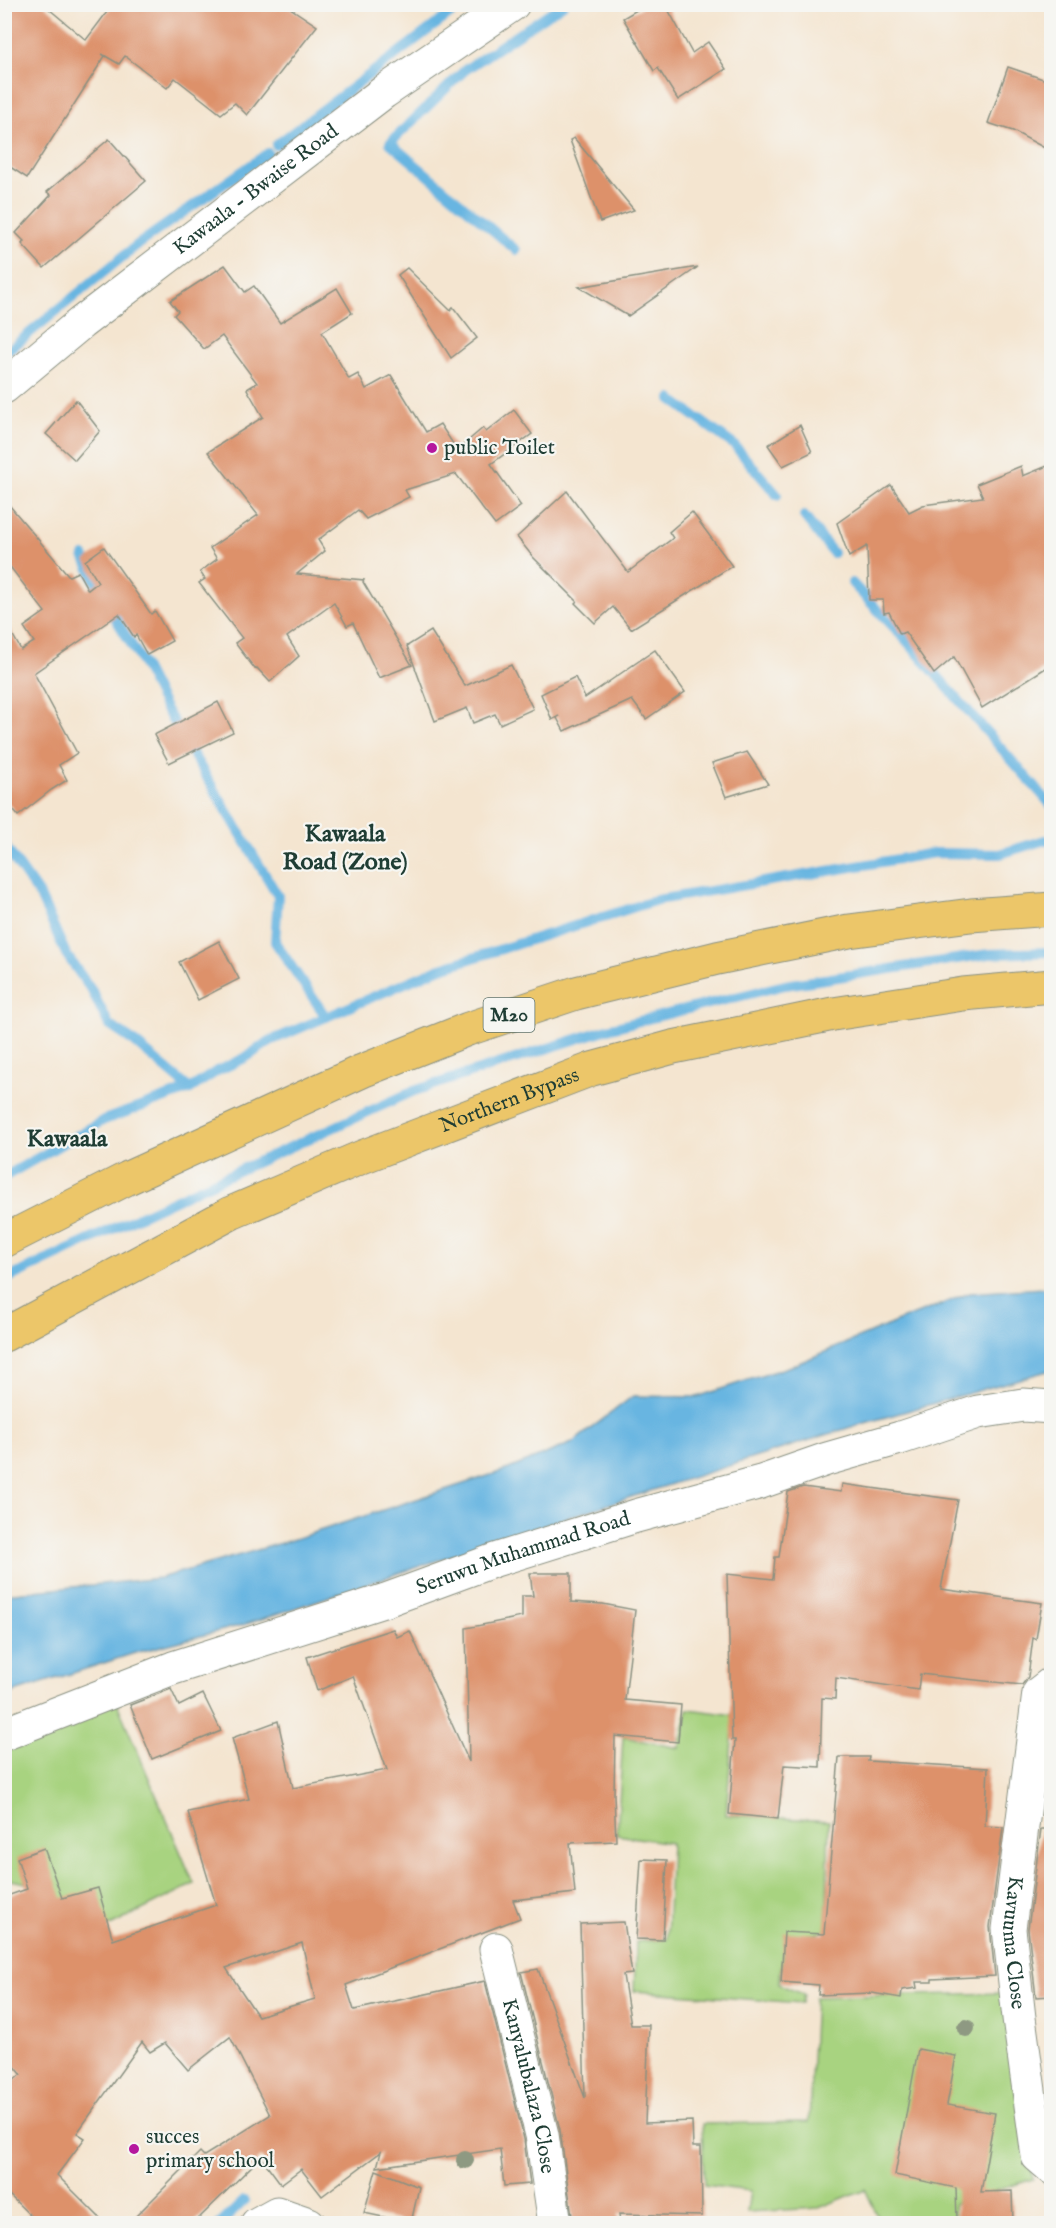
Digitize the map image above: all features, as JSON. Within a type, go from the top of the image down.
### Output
[{"type":"highway","name":"M20","points":[[4,1241],[128,1178],[362,1071],[468,1029],[576,993],[717,957],[849,931],[971,915],[1052,909]]},
{"type":"highway","name":"Northern Bypass","points":[[4,1335],[231,1213],[362,1157],[592,1069],[673,1047],[833,1014],[963,994],[1052,986]]},
{"type":"street","name":"Kawaala - Bwaise Road","points":[[4,387],[81,323],[384,92],[513,4]]},
{"type":"street","name":"Seruwu Muhammad Road","points":[[4,1734],[173,1668],[386,1600],[506,1556],[636,1516],[761,1482],[978,1412],[1023,1405],[1052,1407]]},
{"type":"street","name":"Kavuuma Close","points":[[1052,1683],[1039,1693],[1009,1929],[1018,2018],[1038,2156],[1052,2168]]},
{"type":"street","name":"Kanyalubalaza Close","points":[[496,1949],[542,2135],[555,2223]]},
{"type":"street","points":[[257,2223],[277,2213],[309,2223]]},
{"type":"green space","points":[[116,1701],[194,1884],[94,1934],[26,1883],[11,1880],[5,1882],[5,1744]]},
{"type":"green space","points":[[688,1709],[734,1715],[726,1815],[829,1821],[826,1930],[785,1940],[779,1984],[804,1995],[802,2003],[634,1991],[636,1942],[667,1939],[671,1843],[617,1835],[623,1737],[679,1748]]},
{"type":"green space","points":[[1007,1993],[1017,2098],[1033,2179],[954,2204],[955,2223],[881,2223],[865,2189],[819,2208],[747,2212],[750,2191],[704,2185],[702,2124],[809,2122],[815,1997]]},
{"type":"water","points":[[1051,1286],[1051,1370],[851,1427],[537,1527],[250,1623],[135,1653],[5,1695],[5,1594],[160,1578],[285,1542],[509,1469],[572,1443],[633,1396],[697,1397],[794,1365],[970,1293]]},
{"type":"building","points":[[4,4],[43,4],[86,40],[113,4],[284,4],[317,26],[247,115],[235,103],[221,114],[175,78],[167,88],[125,56],[119,64],[102,54],[105,56],[27,178],[4,163]]},
{"type":"building","points":[[647,4],[665,4],[692,53],[708,42],[726,69],[678,100],[658,68],[654,71],[623,18]]},
{"type":"building","points":[[1008,67],[1052,82],[1052,152],[1013,131],[988,123]]},
{"type":"building","points":[[574,138],[634,210],[600,222],[570,140]]},
{"type":"building","points":[[109,139],[146,181],[44,268],[22,244],[24,241],[16,233],[51,195],[47,192]]},
{"type":"building","points":[[225,265],[245,292],[254,286],[280,323],[337,288],[352,313],[322,332],[349,379],[358,374],[366,389],[391,375],[426,432],[440,424],[457,450],[483,428],[486,432],[514,410],[532,434],[491,464],[521,506],[495,525],[456,474],[405,490],[409,497],[366,519],[358,510],[318,540],[325,551],[297,574],[364,580],[363,582],[412,665],[379,678],[353,623],[347,626],[334,603],[287,637],[299,656],[270,682],[257,668],[255,669],[235,643],[242,638],[199,583],[205,579],[200,572],[217,559],[210,548],[258,515],[208,452],[263,417],[247,389],[257,383],[222,336],[204,349],[174,315],[178,311],[170,301]]},
{"type":"building","points":[[698,267],[628,316],[579,287]]},
{"type":"building","points":[[407,268],[450,310],[453,307],[477,338],[451,358],[398,275]]},
{"type":"building","points":[[76,400],[100,431],[75,460],[46,434]]},
{"type":"building","points":[[800,425],[812,452],[783,466],[768,445]]},
{"type":"building","points":[[1052,464],[1052,664],[982,708],[954,657],[934,674],[905,632],[900,634],[889,612],[884,613],[883,600],[869,600],[867,546],[849,557],[837,523],[891,485],[909,512],[923,505],[983,497],[977,484],[1021,466],[1023,476]]},
{"type":"building","points":[[567,491],[628,572],[673,538],[669,532],[692,512],[732,566],[631,629],[613,607],[595,623],[517,537]]},
{"type":"building","points":[[4,499],[69,576],[78,572],[88,590],[98,582],[85,561],[104,547],[151,614],[155,611],[172,641],[147,655],[136,635],[134,637],[119,614],[34,673],[77,753],[59,765],[67,780],[18,816],[4,798],[4,619],[21,650],[34,642],[24,627],[45,612],[4,559]]},
{"type":"building","points":[[431,631],[465,686],[511,665],[533,709],[500,724],[495,714],[473,723],[467,708],[435,721],[407,646]]},
{"type":"building","points":[[655,650],[685,692],[646,719],[632,700],[564,731],[557,718],[559,716],[552,720],[541,694],[575,677],[585,698]]},
{"type":"building","points":[[218,702],[233,732],[169,763],[154,735]]},
{"type":"building","points":[[747,752],[768,784],[726,797],[712,763]]},
{"type":"building","points":[[219,941],[239,979],[198,1000],[179,962]]},
{"type":"building","points":[[842,1484],[958,1500],[941,1589],[1042,1603],[1036,1639],[1033,1638],[1028,1677],[1022,1685],[920,1674],[918,1690],[836,1678],[835,1699],[822,1698],[820,1767],[784,1765],[778,1819],[729,1814],[735,1740],[732,1740],[727,1574],[773,1579],[775,1557],[779,1557],[788,1492],[803,1487],[841,1492]]},
{"type":"building","points":[[530,1573],[571,1573],[571,1602],[603,1604],[635,1610],[625,1700],[681,1705],[678,1742],[615,1736],[616,1841],[570,1843],[575,1893],[513,1900],[520,1918],[346,1985],[354,2010],[485,1981],[524,2139],[530,2184],[504,2186],[500,2149],[377,2167],[381,2152],[322,2196],[301,2169],[281,2184],[261,2157],[194,2223],[129,2223],[200,2152],[204,2156],[270,2115],[230,2037],[188,2070],[165,2043],[150,2052],[142,2042],[77,2133],[85,2138],[57,2175],[105,2223],[38,2223],[4,2190],[4,2089],[21,2074],[4,2053],[4,1897],[27,1889],[17,1858],[44,1848],[62,1898],[98,1888],[113,1940],[216,1905],[188,1812],[249,1799],[232,1738],[278,1721],[293,1788],[387,1770],[353,1676],[317,1691],[307,1657],[393,1629],[397,1637],[410,1631],[469,1762],[466,1628],[522,1617],[522,1596],[533,1596]],"holes":[[[302,1943],[315,1999],[258,2016],[226,1968]]]},
{"type":"building","points":[[171,1689],[179,1706],[203,1694],[221,1731],[152,1759],[130,1705]]},
{"type":"building","points":[[839,1757],[869,1757],[868,1761],[988,1768],[985,1826],[1003,1827],[990,1927],[995,1976],[916,1982],[917,1988],[902,1990],[901,1998],[872,1993],[818,1995],[819,1985],[781,1982],[784,1932],[824,1934]]},
{"type":"building","points":[[1041,1829],[1052,1829],[1052,1996],[1036,1997],[1028,1929]]},
{"type":"building","points":[[641,1859],[667,1860],[663,1940],[636,1939]]},
{"type":"building","points":[[624,1922],[632,1974],[623,1975],[631,2025],[649,2025],[645,2123],[692,2121],[693,2147],[701,2147],[702,2216],[619,2214],[620,2223],[573,2223],[560,2130],[521,1972],[538,1969],[585,2098],[580,1924]]},
{"type":"building","points":[[918,2049],[956,2056],[947,2105],[995,2113],[981,2192],[1012,2191],[1013,2223],[957,2223],[956,2188],[895,2175]]},
{"type":"building","points":[[376,2170],[419,2187],[411,2223],[364,2213]]},
{"type":"waterway","points":[[276,145],[463,4]]},
{"type":"waterway","points":[[516,250],[390,143],[465,70],[563,4]]},
{"type":"waterway","points":[[4,354],[137,245],[268,153]]},
{"type":"waterway","points":[[671,399],[734,445],[777,495]]},
{"type":"waterway","points":[[804,516],[833,553]]},
{"type":"waterway","points":[[84,556],[103,598],[139,657],[164,706],[278,896],[275,942],[326,1017]]},
{"type":"waterway","points":[[852,583],[904,638],[1052,806]]},
{"type":"waterway","points":[[4,1177],[104,1120],[190,1089],[270,1041],[438,969],[657,900],[934,853],[1000,854],[1045,840],[1052,841]]},
{"type":"waterway","points":[[4,845],[40,896],[66,954],[92,991],[109,1025],[133,1041],[190,1089]]},
{"type":"waterway","points":[[4,1280],[414,1091],[611,1028],[785,985],[989,954],[1052,952]]},
{"type":"waterway","points":[[220,2224],[244,2201]]},
{"type":"place","name":"public Toilet","points":[[432,448]]},
{"type":"place","name":"succes primary school","points":[[134,2149]]},
{"type":"district","name":"Kawaala Road (Zone)","points":[[345,848]]},
{"type":"district","name":"Kawaala","points":[[67,1139]]}]
